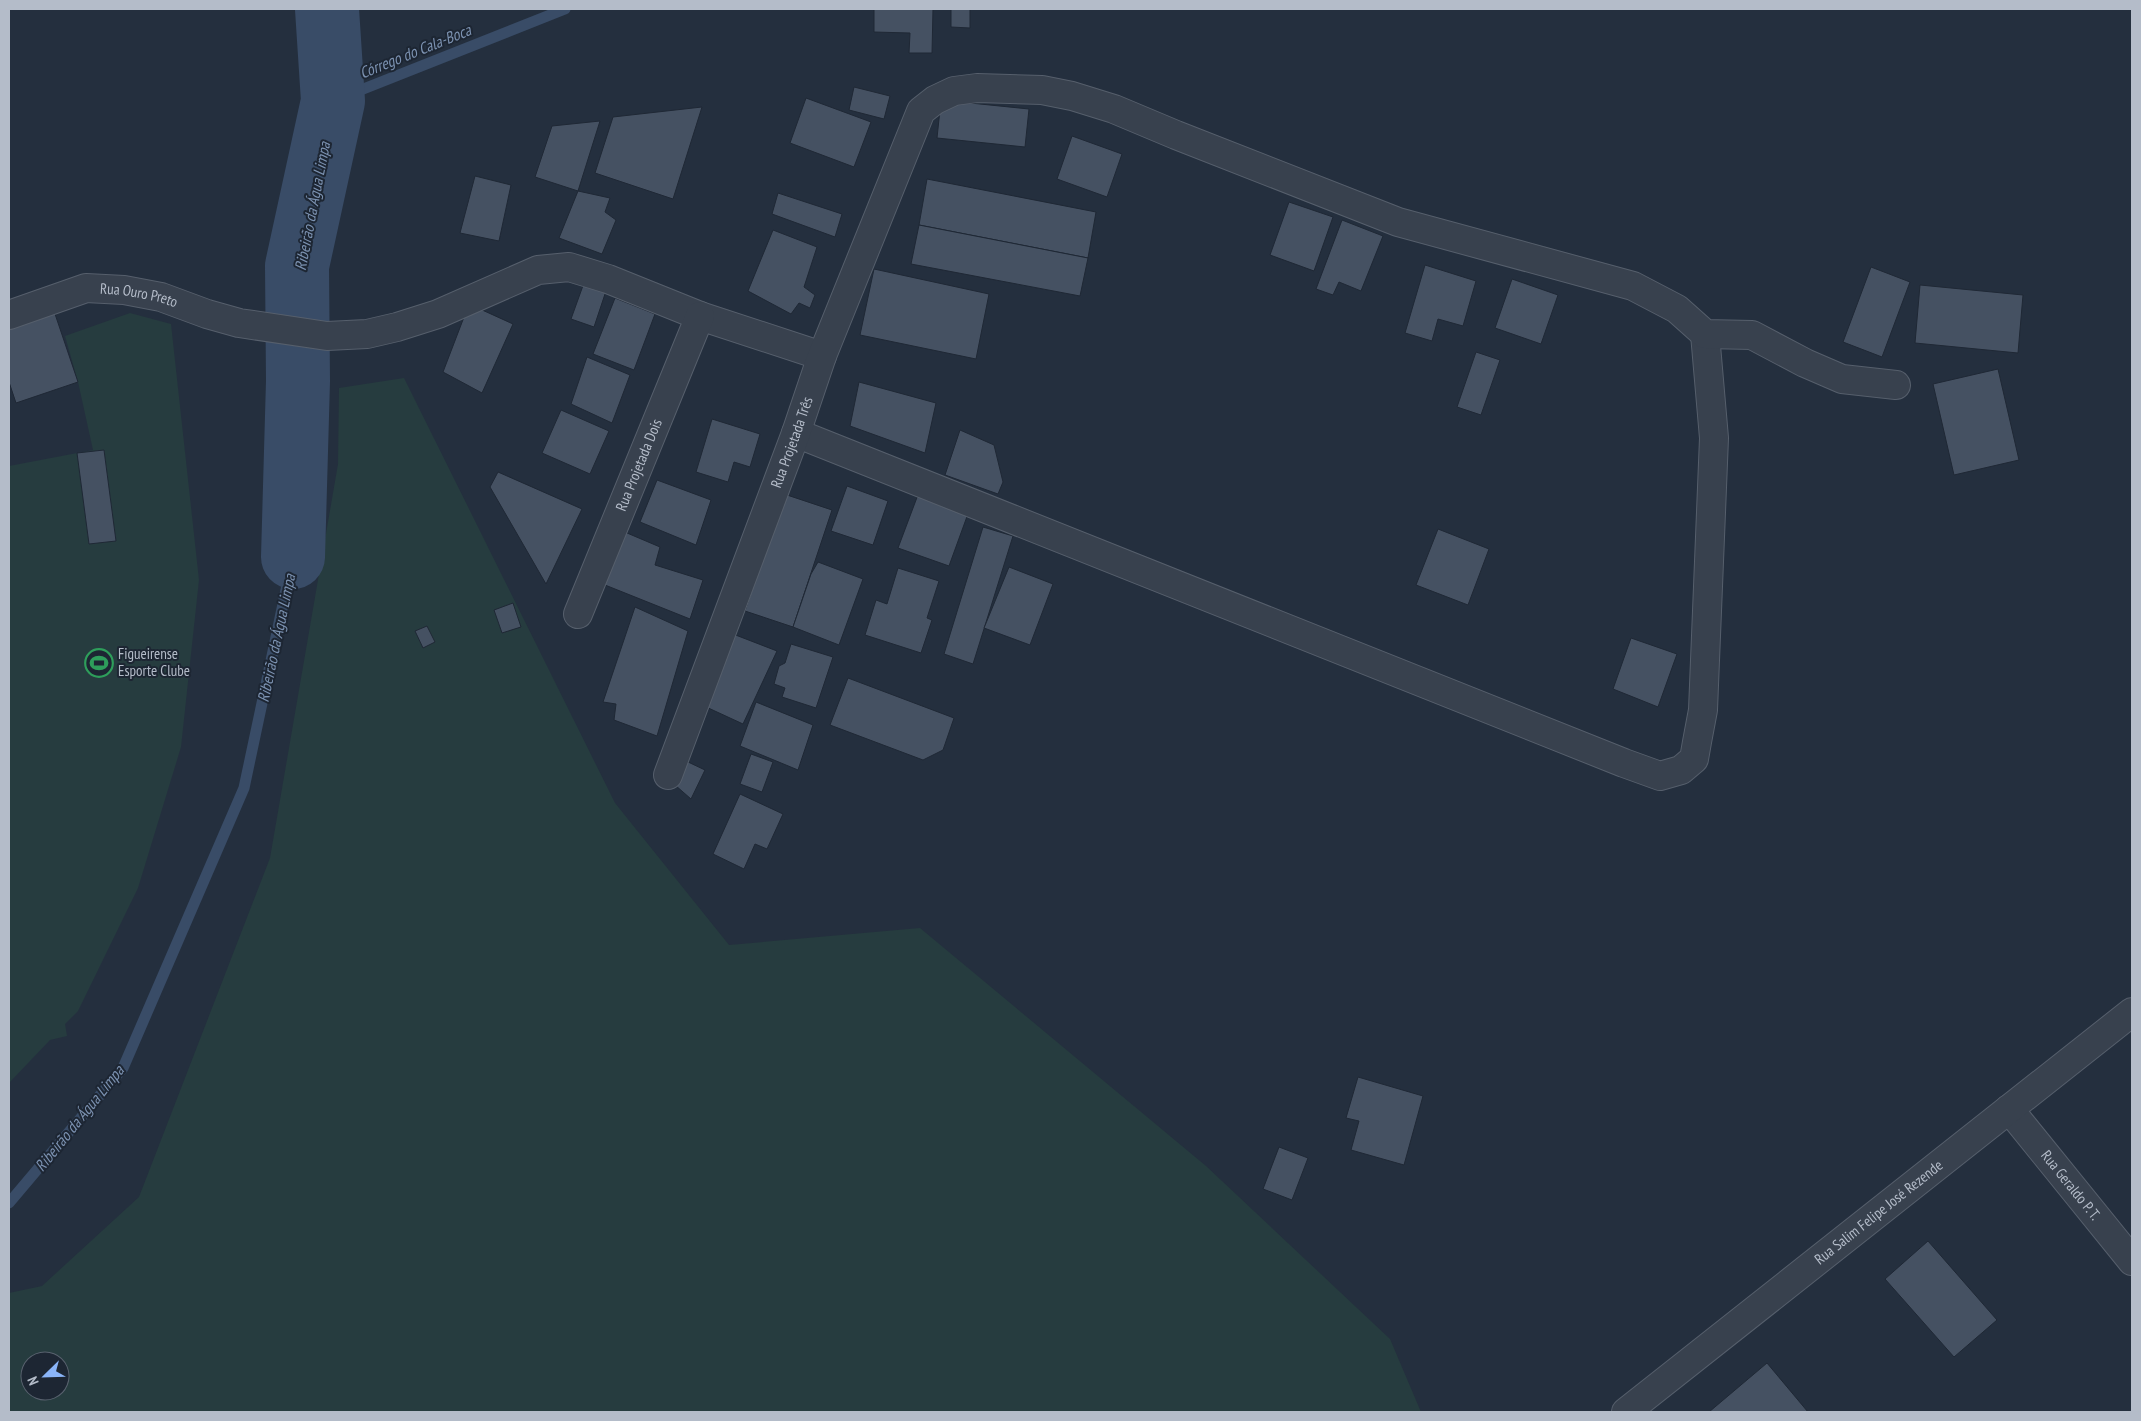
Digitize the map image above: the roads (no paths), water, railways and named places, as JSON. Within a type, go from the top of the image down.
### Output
[{"type":"street","name":"Rua Projetada Três","points":[[668,775],[796,433],[822,356],[921,111],[935,100],[954,91],[977,88],[1042,90],[1114,108],[1176,135],[1398,222],[1633,286],[1677,309],[1705,334]]},
{"type":"street","name":"Rua Ouro Preto","points":[[9,315],[86,288],[124,290],[160,297],[239,323],[328,336],[367,334],[438,314],[538,270],[569,266],[608,279],[700,316],[822,356]]},
{"type":"street","name":"Rua Projetada Dois","points":[[578,614],[700,316]]},
{"type":"street","points":[[796,433],[1660,776],[1681,770],[1694,759],[1703,710],[1714,438],[1705,334],[1752,335],[1805,363],[1842,379],[1896,385]]},
{"type":"street","name":"Rua Salim Felipe José Rezende","points":[[1626,1412],[2132,1012]]},
{"type":"street","name":"Rua Geraldo P. T.","points":[[2009,1109],[2132,1261]]},
{"type":"waterway","name":"Ribeirão da Água Limpa","points":[[293,557],[298,381],[297,266],[333,101],[327,9]]},
{"type":"waterway","name":"Córrego do Cala-Boca","points":[[333,101],[565,9]]},
{"type":"waterway","name":"Ribeirão da Água Limpa","points":[[9,1203],[123,1068],[244,788],[293,557]]},
{"type":"place","name":"Figueirense Esporte Clube","points":[[99,663]]}]
